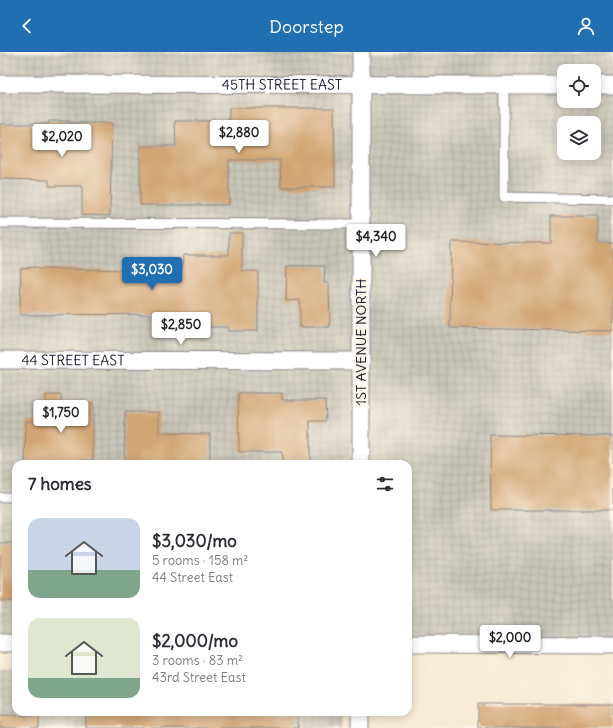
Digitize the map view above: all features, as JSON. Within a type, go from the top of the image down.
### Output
[{"type":"street","name":"1ST AVENUE NORTH","points":[[361,52],[361,460]]},
{"type":"street","name":"45TH STREET EAST","points":[[0,84],[557,85]]},
{"type":"street","points":[[601,85],[613,85]]},
{"type":"street","name":"44 STREET EAST","points":[[0,360],[361,360]]},
{"type":"street","points":[[0,643],[12,643]]},
{"type":"street","points":[[412,644],[613,645]]},
{"type":"street","points":[[360,716],[360,728]]},
{"type":"lane","points":[[504,85],[504,197],[613,199]]},
{"type":"lane","points":[[0,223],[361,224]]},
{"type":"lane","points":[[0,497],[12,497]]},
{"type":"shaded area","points":[[0,52],[613,52],[613,645],[412,644],[412,460],[12,460],[12,643],[0,643]]},
{"type":"shaded area","points":[[0,671],[12,671],[12,716],[341,716],[341,728],[0,728]]},
{"type":"building","points":[[229,108],[334,108],[335,187],[281,187],[280,160],[229,160],[229,205],[140,205],[140,146],[176,146],[175,121],[229,121]]},
{"type":"building","points":[[49,121],[70,121],[70,123],[112,123],[110,216],[82,215],[82,186],[49,186],[49,180],[0,179],[0,124],[49,124]]},
{"type":"building","points":[[551,216],[598,216],[598,243],[613,243],[613,331],[450,328],[451,242],[551,243]]},
{"type":"building","points":[[229,233],[242,233],[242,271],[258,271],[258,331],[228,331],[228,327],[183,327],[183,314],[20,315],[21,268],[182,270],[183,255],[229,255]]},
{"type":"building","points":[[287,266],[325,266],[324,283],[329,283],[330,327],[300,327],[300,300],[286,301]]},
{"type":"building","points":[[238,393],[282,393],[282,400],[325,400],[326,421],[310,421],[310,460],[282,460],[282,452],[239,452]]},
{"type":"building","points":[[46,395],[61,395],[61,403],[93,403],[93,460],[25,460],[26,421],[45,421]]},
{"type":"building","points":[[125,412],[159,412],[159,433],[210,434],[210,460],[124,460]]},
{"type":"building","points":[[490,435],[613,436],[613,510],[491,510]]},
{"type":"building","points":[[0,543],[12,543],[12,601],[0,601]]},
{"type":"building","points":[[478,704],[613,704],[613,728],[478,728]]},
{"type":"building","points":[[0,715],[39,716],[39,728],[0,728]]},
{"type":"building","points":[[86,716],[298,716],[298,728],[86,728]]}]
